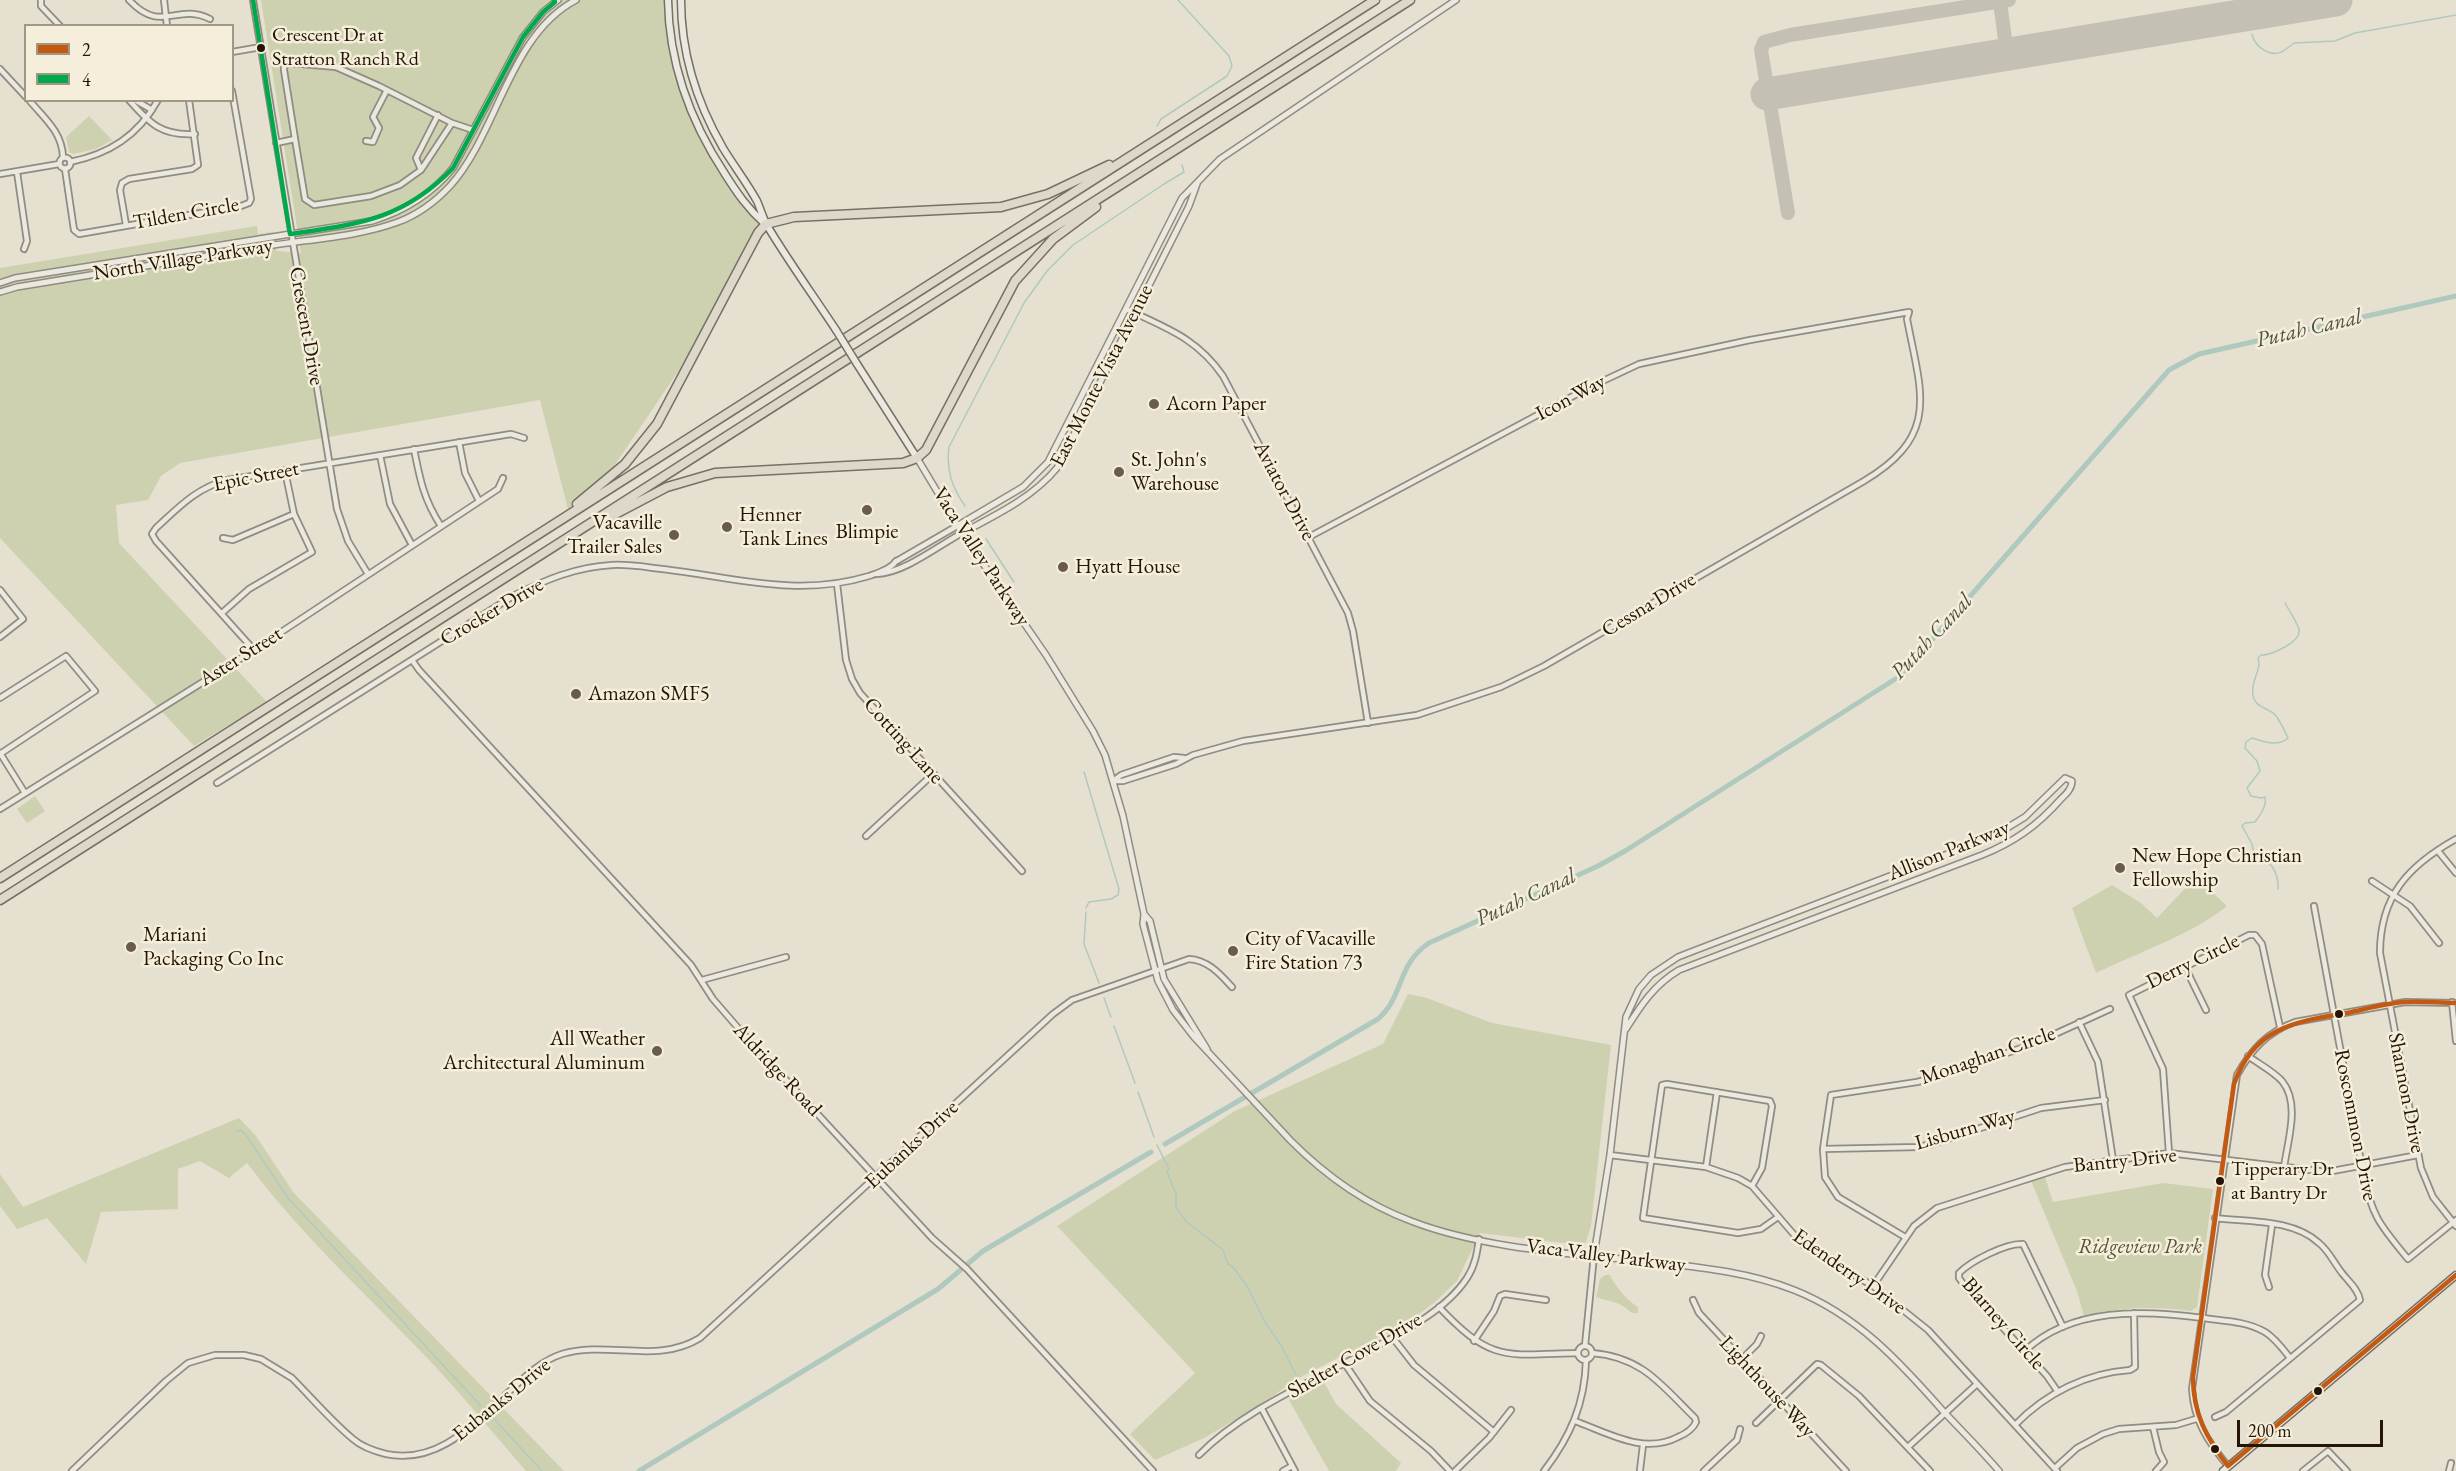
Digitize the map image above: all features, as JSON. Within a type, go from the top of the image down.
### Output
[{"type":"highway","points":[[0,878],[1376,0]]},
{"type":"highway","points":[[0,900],[1410,0]]},
{"type":"highway","points":[[516,548],[614,475],[648,438],[753,241],[766,224],[794,217],[1001,207],[1048,194],[1139,151]]},
{"type":"highway","points":[[586,527],[604,521],[667,487],[715,473],[903,463],[917,458],[926,450],[1006,298],[1026,267],[1059,234],[1159,160]]},
{"type":"main road","name":"Vaca Valley Parkway","points":[[668,0],[674,55],[688,108],[704,140],[750,211],[766,224]]},
{"type":"main road","name":"Vaca Valley Parkway","points":[[681,0],[684,41],[691,75],[702,107],[722,146],[758,202],[766,224],[917,458]]},
{"type":"main road","points":[[2226,1469],[2456,1275]]},
{"type":"street","points":[[41,0],[42,6],[58,24]]},
{"type":"street","points":[[129,0],[140,11],[153,17],[198,13],[210,19]]},
{"type":"street","points":[[164,0],[167,24]]},
{"type":"street","name":"Crescent Drive","points":[[253,0],[337,509],[348,541],[368,574]]},
{"type":"street","name":"North Village Parkway","points":[[0,283],[27,276],[372,221],[406,208],[420,200],[453,168],[523,37],[543,12],[558,0]]},
{"type":"street","name":"North Village Parkway","points":[[0,292],[17,287],[379,228],[400,221],[437,199],[454,181],[529,45],[551,18],[576,0]]},
{"type":"street","name":"East Monte Vista Avenue","points":[[957,526],[1023,487],[1048,462],[1182,198],[1199,180],[1220,159],[1456,0]]},
{"type":"street","points":[[234,52],[261,47]]},
{"type":"street","points":[[452,123],[421,170],[392,190],[310,204],[305,199],[284,70],[286,64],[336,67],[452,123],[473,130]]},
{"type":"street","points":[[0,69],[24,95]]},
{"type":"street","points":[[366,141],[373,142],[379,128],[373,117],[387,90]]},
{"type":"street","points":[[0,174],[59,164],[63,157],[62,142],[58,133],[31,102]]},
{"type":"street","points":[[131,102],[146,119],[161,130],[176,135],[195,134]]},
{"type":"street","points":[[138,102],[152,110]]},
{"type":"street","points":[[70,162],[91,158],[131,135],[146,119],[157,102]]},
{"type":"street","points":[[126,225],[120,190],[123,183],[129,179],[192,169],[198,165],[189,102]]},
{"type":"street","name":"Tilden Circle","points":[[65,169],[74,230],[79,234],[241,207],[249,203],[251,199],[234,102]]},
{"type":"street","points":[[421,170],[416,158],[438,115]]},
{"type":"street","points":[[276,143],[295,139]]},
{"type":"street","points":[[63,157],[70,162]]},
{"type":"street","points":[[59,164],[65,169],[69,167],[70,162]]},
{"type":"street","points":[[16,172],[27,241],[24,249]]},
{"type":"street","name":"East Monte Vista Avenue","points":[[962,533],[1040,486],[1057,468],[1189,206],[1199,180]]},
{"type":"street","name":"Aviator Drive","points":[[1126,309],[1191,341],[1215,365],[1348,613],[1368,723]]},
{"type":"street","name":"Cessna Drive","points":[[1113,781],[1121,775],[1174,757],[1184,758],[1256,738],[1417,715],[1490,692],[1529,674],[1887,466],[1901,453],[1910,440],[1918,421],[1921,404],[1921,385],[1907,320],[1909,312],[1856,321]]},
{"type":"street","name":"Icon Way","points":[[1309,537],[1590,387],[1639,364],[1699,350],[1856,321]]},
{"type":"street","points":[[1040,486],[1038,481],[1059,452],[1066,430]]},
{"type":"street","name":"Epic Street","points":[[254,650],[152,534],[201,489],[226,480],[414,449],[511,434],[524,438]]},
{"type":"street","points":[[459,442],[465,473],[479,501]]},
{"type":"street","points":[[414,449],[420,484],[428,505],[441,526]]},
{"type":"street","points":[[380,455],[390,504],[412,545]]},
{"type":"street","name":"Vaca Valley Parkway","points":[[917,458],[957,526],[1040,647],[1105,755],[1138,879],[1144,914],[1143,924],[1164,995],[1194,1038],[1207,1049],[1308,1158],[1362,1197],[1410,1221],[1443,1232],[1594,1255],[1720,1270],[1769,1281],[1796,1290],[1834,1310],[1872,1336],[1900,1362],[1999,1471]]},
{"type":"street","points":[[222,613],[249,589],[312,552],[294,514],[285,471]]},
{"type":"street","name":"Aster Street","points":[[0,809],[254,650],[498,489],[503,478]]},
{"type":"street","points":[[223,538],[233,540],[294,514]]},
{"type":"street","name":"Crocker Drive","points":[[875,574],[957,526]]},
{"type":"street","name":"Crocker Drive","points":[[217,783],[513,596],[548,579],[588,568],[631,566],[779,586],[837,584],[875,574],[887,574],[962,533]]},
{"type":"street","name":"Cotting Lane","points":[[837,584],[846,660],[852,679],[866,702],[1022,871]]},
{"type":"street","points":[[0,590],[23,619],[0,637]]},
{"type":"street","points":[[0,698],[66,656],[95,691],[0,754],[25,793]]},
{"type":"street","name":"Aldridge Road","points":[[412,660],[691,965],[723,1012],[932,1238],[962,1263],[1153,1471]]},
{"type":"street","points":[[866,836],[932,774]]},
{"type":"street","name":"Allison Parkway","points":[[1594,1255],[1610,1155],[1626,1017],[1639,988],[1651,975],[1678,957],[1992,837],[2025,817],[2065,778],[2072,781],[2071,788],[2046,816],[2015,840],[1982,855],[1679,970],[1660,983],[1645,999],[1626,1029]]},
{"type":"street","name":"Shannon Drive","points":[[2455,1223],[2433,1197],[2425,1181],[2418,1155],[2380,953],[2380,933],[2385,910],[2408,876],[2456,839]]},
{"type":"street","points":[[2438,851],[2456,873]]},
{"type":"street","points":[[2372,881],[2410,906],[2439,943]]},
{"type":"street","name":"Roscommon Drive","points":[[2314,906],[2362,1165],[2373,1211],[2379,1223],[2408,1259],[2455,1223]]},
{"type":"street","name":"Vaca Valley Parkway","points":[[1144,914],[1150,921],[1161,968],[1171,990],[1207,1049]]},
{"type":"street","name":"Derry Circle","points":[[2169,1153],[2163,1069],[2129,995],[2249,935],[2255,935],[2262,944],[2280,1028]]},
{"type":"street","points":[[702,980],[786,957]]},
{"type":"street","name":"Eubanks Drive","points":[[72,1471],[180,1367],[228,1354],[261,1359],[281,1370],[292,1378],[355,1441],[372,1450],[397,1456],[436,1450],[466,1431],[529,1374],[555,1357],[584,1350],[662,1352],[684,1347],[700,1338],[1053,1014],[1072,1000],[1180,961],[1197,959],[1213,968],[1232,987]]},
{"type":"street","points":[[2185,967],[2206,1010]]},
{"type":"street","points":[[2226,1469],[2196,1419],[2193,1377],[2236,1075],[2248,1056],[2263,1040],[2280,1028],[2390,1004],[2421,1001],[2454,1003],[2456,1041]]},
{"type":"street","points":[[2110,1009],[2079,1022],[2098,1062],[2113,1160]]},
{"type":"street","name":"Monaghan Circle","points":[[1905,1237],[1838,1197],[1825,1177],[1823,1149],[1828,1098],[1831,1095],[1938,1077],[2033,1044],[2079,1022]]},
{"type":"street","points":[[2248,1056],[2283,1082],[2289,1093],[2291,1121],[2284,1168]]},
{"type":"street","points":[[1752,1186],[1762,1168],[1772,1106],[1770,1101],[1662,1085],[1643,1218],[1738,1233],[1761,1229],[1778,1217]]},
{"type":"street","points":[[1706,1167],[1717,1092]]},
{"type":"street","name":"Lisburn Way","points":[[1823,1149],[1925,1145],[2041,1108],[2105,1100]]},
{"type":"street","name":"Bantry Drive","points":[[1873,1286],[1905,1237],[1923,1218],[1950,1203],[2046,1172],[2169,1153],[2327,1172],[2418,1155]]},
{"type":"street","name":"Edenderry Drive","points":[[1610,1155],[1706,1167],[1738,1178],[1752,1186],[1803,1245],[1873,1286],[1928,1330],[2015,1425]]},
{"type":"street","points":[[2215,1417],[2226,1412],[2360,1299],[2359,1293],[2321,1244],[2301,1230],[2216,1218]]},
{"type":"street","points":[[2269,1287],[2265,1275],[2272,1225]]},
{"type":"street","name":"Shelter Cove Drive","points":[[1199,1455],[1227,1430],[1393,1338],[1439,1306],[1468,1277],[1475,1263],[1479,1239]]},
{"type":"street","name":"Blarney Circle","points":[[2058,1392],[2047,1376],[1959,1278],[1959,1273],[1965,1267],[1989,1254],[2016,1244],[2023,1244],[2063,1327]]},
{"type":"street","points":[[1584,1346],[1594,1255]]},
{"type":"street","points":[[1474,1341],[1494,1311],[1500,1296],[1505,1294],[1546,1300]]},
{"type":"street","name":"Lighthouse Way","points":[[1693,1300],[1699,1313],[1846,1471]]},
{"type":"street","points":[[1439,1306],[1474,1341],[1488,1349],[1510,1355],[1578,1353]]},
{"type":"street","points":[[2025,1351],[2043,1337],[2063,1327],[2108,1315],[2134,1312],[2241,1323],[2266,1333],[2290,1358]]},
{"type":"street","points":[[2134,1312],[2135,1367],[2092,1377],[2058,1392],[2015,1425],[2056,1470],[2077,1448],[2103,1434],[2119,1429],[2153,1427],[2196,1419]]},
{"type":"street","points":[[1742,1359],[1757,1344],[1761,1336]]},
{"type":"street","points":[[1393,1338],[1414,1365],[1494,1432]]},
{"type":"street","points":[[1575,1420],[1643,1445],[1659,1443],[1683,1435],[1694,1426],[1695,1418],[1663,1384],[1649,1373],[1635,1364],[1612,1356],[1593,1353],[1591,1349],[1584,1346]]},
{"type":"street","points":[[1578,1353],[1579,1349],[1584,1346]]},
{"type":"street","points":[[1578,1353],[1580,1358],[1586,1360]]},
{"type":"street","points":[[1544,1471],[1566,1440],[1575,1420],[1583,1391],[1586,1360],[1593,1353]]},
{"type":"street","points":[[1345,1364],[1370,1401],[1431,1451],[1450,1471]]},
{"type":"street","points":[[1756,1423],[1817,1364],[1821,1365],[1859,1396],[1930,1471]]},
{"type":"street","points":[[1908,1447],[1977,1384]]},
{"type":"street","points":[[1262,1409],[1294,1468],[1283,1471]]},
{"type":"street","points":[[1455,1471],[1494,1432],[1511,1410]]},
{"type":"street","points":[[2153,1427],[2164,1462],[2156,1471]]},
{"type":"street","points":[[1704,1471],[1737,1440],[1740,1429]]},
{"type":"street","points":[[1640,1470],[1643,1445]]},
{"type":"street","points":[[2303,1471],[2328,1451],[2347,1471]]},
{"type":"street","points":[[2449,1471],[2451,1463]]},
{"type":"green space","points":[[261,0],[669,0],[678,73],[696,126],[750,211],[766,224],[679,370],[608,475],[568,509],[540,400],[180,463],[161,476],[148,500],[116,505],[119,543],[267,702],[194,746],[0,538],[0,268],[257,226],[258,234],[273,232],[277,251],[301,253]]},
{"type":"green space","points":[[89,116],[112,140],[96,149],[73,154],[69,152],[66,137]]},
{"type":"green space","points":[[35,796],[45,811],[27,823],[17,809]]},
{"type":"green space","points":[[2196,877],[2227,906],[2182,934],[2096,973],[2072,908],[2112,885],[2141,903],[2157,918]]},
{"type":"green space","points":[[1408,994],[1427,998],[1492,1023],[1611,1045],[1591,1226],[1586,1242],[1578,1245],[1480,1233],[1457,1281],[1435,1302],[1408,1322],[1297,1379],[1260,1405],[1204,1438],[1155,1460],[1130,1434],[1195,1373],[1057,1226],[1235,1111],[1383,1044]]},
{"type":"green space","points":[[239,1118],[256,1136],[294,1193],[564,1471],[526,1471],[442,1374],[290,1215],[247,1163],[229,1178],[200,1161],[178,1169],[178,1209],[101,1212],[86,1264],[47,1218],[17,1229],[0,1206],[0,1174],[23,1207]]},
{"type":"green space","name":"Ridgeview Park","points":[[2045,1177],[2053,1202],[2163,1183],[2213,1189],[2197,1307],[2191,1311],[2164,1308],[2124,1309],[2084,1316],[2077,1291],[2031,1181]]},
{"type":"green space","points":[[1605,1275],[1610,1275],[1622,1293],[1638,1307],[1638,1313],[1632,1313],[1618,1304],[1596,1297],[1600,1279]]},
{"type":"green space","points":[[1324,1382],[1336,1404],[1401,1463],[1396,1471],[1329,1471],[1289,1400]]},
{"type":"waterway","points":[[1157,126],[1161,119],[1227,76],[1232,66],[1229,56],[1178,0]]},
{"type":"waterway","points":[[2252,34],[2261,48],[2270,53],[2276,53],[2294,43],[2335,41],[2355,33],[2456,15]]},
{"type":"waterway","points":[[965,506],[951,478],[948,464],[949,447],[1024,303],[1047,271],[1073,245],[1184,172],[1182,165]]},
{"type":"waterway","name":"Putah Canal","points":[[1165,1144],[1378,1019],[1393,1000],[1411,961],[1429,943],[1598,866],[1625,851],[1900,676],[2169,370],[2199,354],[2456,296]]},
{"type":"waterway","points":[[986,539],[1014,582]]},
{"type":"waterway","points":[[2278,889],[2275,872],[2265,859],[2254,853],[2252,844],[2242,826],[2245,823],[2255,822],[2265,804],[2265,797],[2251,796],[2247,788],[2260,771],[2257,761],[2245,748],[2246,742],[2252,738],[2275,743],[2288,738],[2277,717],[2257,703],[2253,695],[2258,658],[2291,643],[2299,634],[2298,626],[2285,603]]},
{"type":"waterway","points":[[1084,772],[1119,889],[1118,895],[1111,899],[1089,902],[1086,908]]},
{"type":"waterway","points":[[1086,912],[1084,944],[1099,983]]},
{"type":"waterway","points":[[1104,998],[1111,1017]]},
{"type":"waterway","points":[[1114,1026],[1135,1083]]},
{"type":"waterway","points":[[1138,1092],[1154,1137]]},
{"type":"waterway","points":[[236,1132],[241,1130],[246,1135],[288,1198],[481,1406]]},
{"type":"waterway","points":[[1157,1145],[1169,1169],[1167,1172],[1176,1194],[1176,1208],[1187,1222],[1223,1250],[1228,1264],[1233,1267],[1247,1286],[1297,1377]]},
{"type":"waterway","points":[[639,1471],[938,1289],[983,1251],[1151,1152]]},
{"type":"waterway","points":[[495,1420],[542,1471]]},
{"type":"taxiway","points":[[1788,213],[1761,50],[1764,42],[1790,35],[2009,0]]},
{"type":"taxiway","points":[[2000,2],[2007,54]]},
{"type":"runway","points":[[1767,94],[2336,0]]},
{"type":"transit line","name":"4","points":[[253,0],[290,234],[337,227],[378,217],[416,199],[434,185],[453,168],[523,37],[543,12],[555,2],[554,0]]},
{"type":"transit line","name":"2","points":[[2456,1003],[2398,1003],[2293,1024],[2265,1039],[2242,1065],[2234,1084],[2193,1377],[2198,1414],[2207,1435],[2228,1466],[2456,1275]]},
{"type":"place","name":"Crescent Dr at Stratton Ranch Rd","points":[[261,48]]},
{"type":"place","name":"Acorn Paper","points":[[1154,404]]},
{"type":"place","name":"St. John's Warehouse","points":[[1119,472]]},
{"type":"place","name":"Blimpie","points":[[867,510]]},
{"type":"place","name":"Henner Tank Lines","points":[[727,527]]},
{"type":"place","name":"Vacaville Trailer Sales","points":[[674,535]]},
{"type":"place","name":"Hyatt House","points":[[1063,567]]},
{"type":"place","name":"Amazon SMF5","points":[[576,694]]},
{"type":"place","name":"New Hope Christian Fellowship","points":[[2120,868]]},
{"type":"place","name":"Mariani Packaging Co Inc","points":[[131,947]]},
{"type":"place","name":"City of Vacaville Fire Station 73","points":[[1233,951]]},
{"type":"place","name":"All Weather Architectural Aluminum","points":[[657,1051]]},
{"type":"place","name":"Tipperary Dr at Bantry Dr","points":[[2220,1181]]}]
